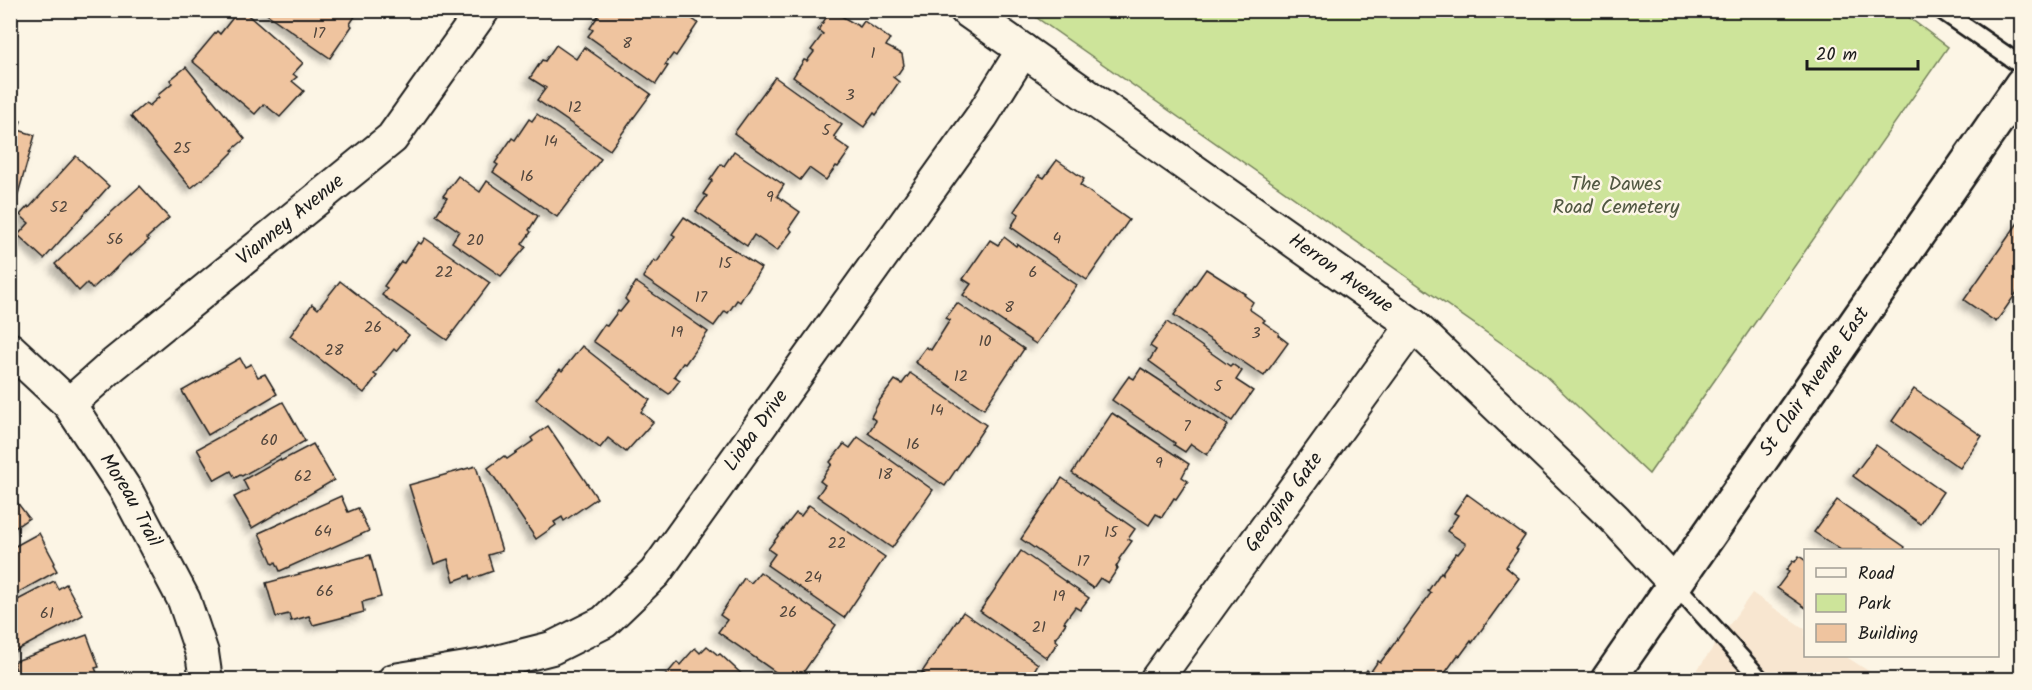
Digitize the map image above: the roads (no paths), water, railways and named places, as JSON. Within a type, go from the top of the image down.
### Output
[{"type":"main road","name":"St Clair Avenue East","points":[[1608,680],[2017,101]]},
{"type":"street","name":"Vianney Avenue","points":[[69,404],[122,358],[392,138],[483,10]]},
{"type":"street","name":"Herron Avenue","points":[[966,10],[1413,325],[1615,519],[1675,584]]},
{"type":"street","name":"Lioba Drive","points":[[394,680],[485,664],[552,648],[604,622],[655,573],[982,116],[1023,51]]},
{"type":"street","name":"Georgina Gate","points":[[1156,680],[1413,325]]},
{"type":"street","name":"Moreau Trail","points":[[10,349],[69,404],[127,492],[184,600],[202,653],[206,680]]},
{"type":"lane","points":[[1941,10],[2022,66]]},
{"type":"lane","points":[[1675,584],[1761,680]]},
{"type":"park label","name":"The Dawes Road Cemetery","points":[[1616,196]]}]
